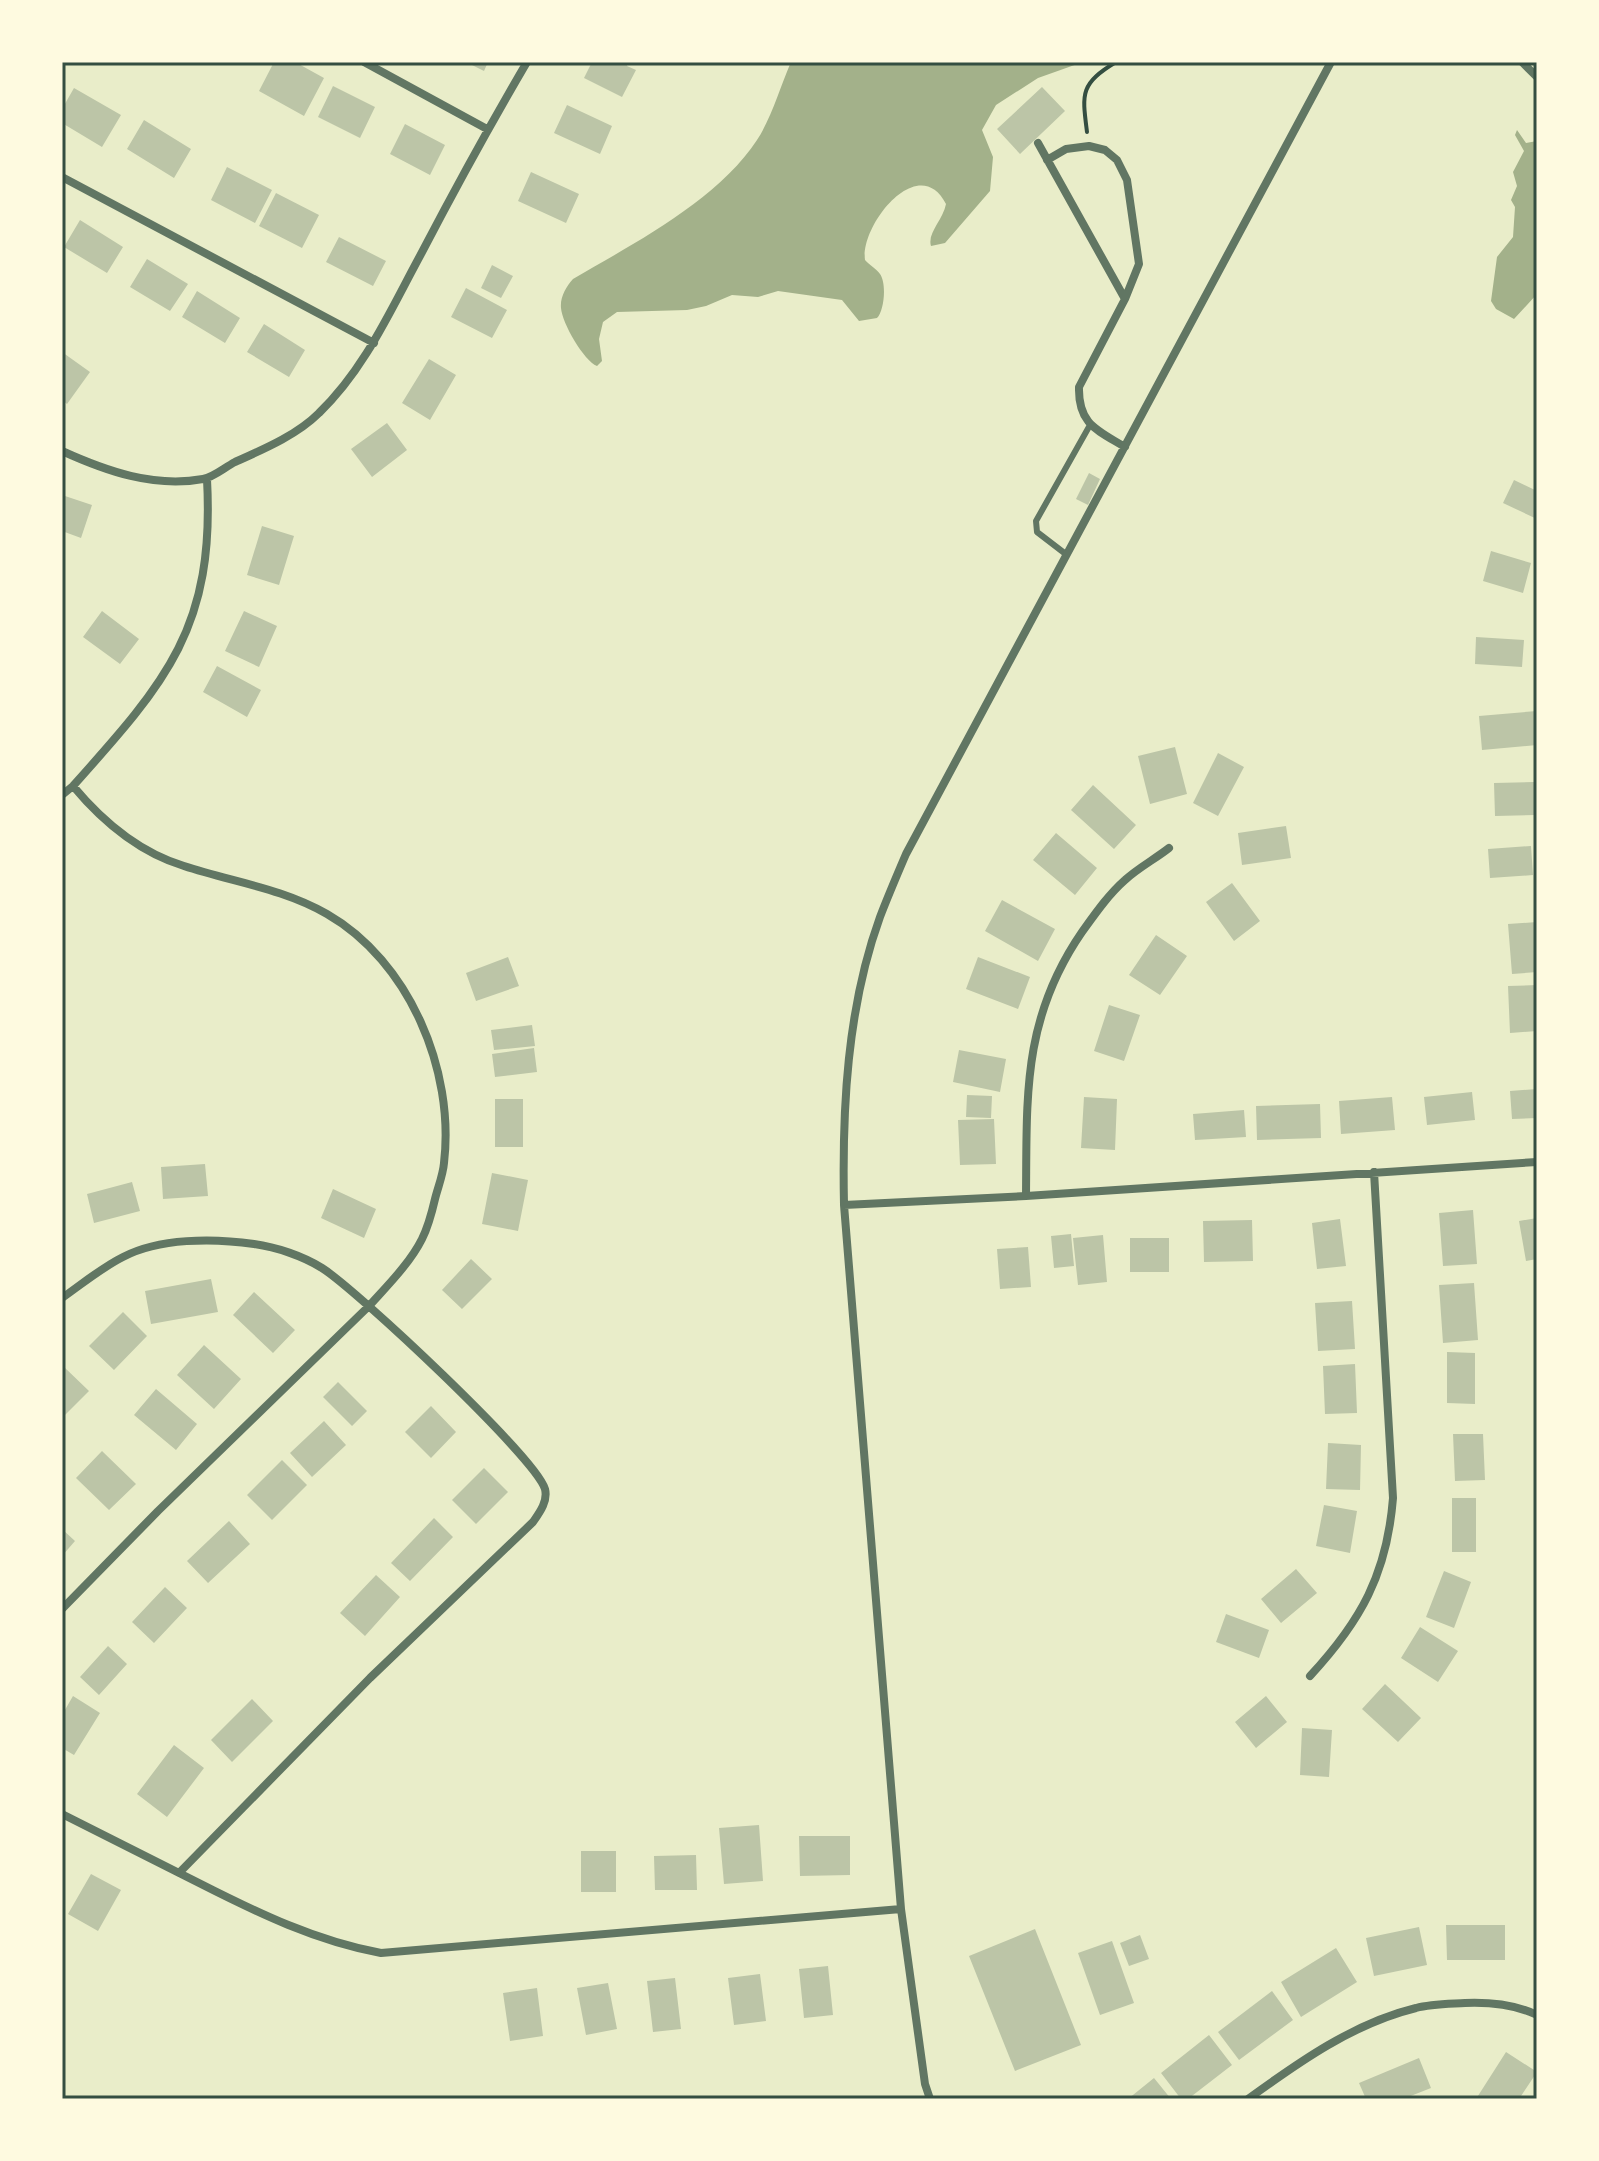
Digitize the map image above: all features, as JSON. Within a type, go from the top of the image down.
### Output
[{"type":"street","points":[[364,62],[487,129]]},
{"type":"street","points":[[62,451],[111,471],[152,480],[207,479],[261,451],[318,415],[374,343],[487,129],[527,62]]},
{"type":"street","points":[[930,2099],[925,2084],[901,1909],[844,1205],[843,1131],[850,1055],[864,974],[879,919],[906,854],[1331,62]]},
{"type":"street","points":[[1522,62],[1537,77]]},
{"type":"street","points":[[1038,143],[1125,299]]},
{"type":"street","points":[[1047,160],[1066,149],[1089,146],[1105,150],[1117,160],[1127,180],[1139,264],[1125,299],[1079,387],[1079,403],[1090,425],[1125,447]]},
{"type":"street","points":[[62,177],[374,343]]},
{"type":"street","points":[[62,795],[147,700],[172,663],[189,630],[208,545],[207,479]]},
{"type":"street","points":[[62,1609],[370,1305],[399,1272],[422,1239],[444,1165],[445,1120],[440,1081],[423,1026],[396,980],[367,944],[329,916],[290,895],[182,866],[146,850],[93,810],[73,786]]},
{"type":"street","points":[[1026,1196],[1027,1097],[1034,1039],[1048,995],[1069,951],[1097,911],[1124,881],[1169,848]]},
{"type":"street","points":[[844,1205],[1537,1162]]},
{"type":"street","points":[[1310,1676],[1340,1643],[1364,1606],[1382,1562],[1390,1528],[1393,1498],[1374,1172]]},
{"type":"street","points":[[62,1298],[124,1256],[165,1244],[209,1241],[255,1244],[289,1253],[321,1267],[370,1305],[540,1476],[546,1493],[542,1509],[533,1522],[370,1678],[179,1873]]},
{"type":"street","points":[[62,1814],[312,1936],[381,1953],[901,1909]]},
{"type":"street","points":[[1248,2099],[1300,2062],[1363,2027],[1416,2007],[1483,2002],[1519,2006],[1537,2015]]},
{"type":"lane","points":[[1067,555],[1037,532],[1036,521],[1090,425]]},
{"type":"path","points":[[1089,146],[1083,100],[1086,86],[1095,75],[1116,62]]},
{"type":"shaded area","points":[[791,62],[1083,62],[1038,78],[996,105],[982,130],[993,157],[990,191],[945,243],[931,246],[930,241],[946,204],[935,190],[921,185],[907,189],[881,213],[866,245],[865,260],[882,278],[883,304],[877,318],[859,321],[842,300],[778,291],[758,297],[732,295],[687,310],[617,312],[603,322],[599,339],[602,361],[597,366],[592,363],[574,341],[562,315],[561,300],[568,285],[573,279],[673,219],[740,162],[762,131]]},
{"type":"shaded area","points":[[1517,130],[1526,143],[1537,141],[1537,294],[1514,319],[1496,309],[1491,301],[1497,257],[1513,237],[1515,207],[1511,200],[1517,186],[1513,172],[1524,151],[1515,135]]},
{"type":"building","points":[[274,62],[295,62],[324,78],[304,116],[259,91]]},
{"type":"building","points":[[466,62],[488,62],[484,71]]},
{"type":"building","points":[[592,62],[628,62],[627,66],[636,70],[622,97],[584,78]]},
{"type":"building","points":[[333,86],[375,107],[360,138],[318,117]]},
{"type":"building","points":[[1042,87],[1065,111],[1020,154],[997,129]]},
{"type":"building","points":[[74,88],[121,115],[102,147],[62,123],[62,109]]},
{"type":"building","points":[[567,105],[612,126],[600,154],[554,133]]},
{"type":"building","points":[[144,120],[191,149],[174,178],[127,149]]},
{"type":"building","points":[[405,124],[445,145],[430,175],[390,154]]},
{"type":"building","points":[[227,167],[272,190],[255,223],[211,200]]},
{"type":"building","points":[[531,172],[579,194],[566,223],[518,201]]},
{"type":"building","points":[[276,193],[319,215],[302,248],[259,226]]},
{"type":"building","points":[[80,220],[123,247],[107,273],[64,247]]},
{"type":"building","points":[[339,237],[386,261],[373,286],[326,262]]},
{"type":"building","points":[[147,259],[188,284],[170,311],[130,287]]},
{"type":"building","points":[[492,265],[513,276],[501,298],[481,288]]},
{"type":"building","points":[[466,288],[507,310],[492,338],[451,317]]},
{"type":"building","points":[[197,291],[240,318],[225,343],[182,317]]},
{"type":"building","points":[[264,324],[305,350],[289,377],[247,352]]},
{"type":"building","points":[[62,352],[90,372],[67,404],[62,400]]},
{"type":"building","points":[[429,359],[456,375],[430,420],[402,403]]},
{"type":"building","points":[[387,423],[407,450],[372,477],[351,449]]},
{"type":"building","points":[[1089,473],[1100,479],[1088,505],[1076,499]]},
{"type":"building","points":[[1514,480],[1537,491],[1537,519],[1503,503]]},
{"type":"building","points":[[62,495],[92,505],[81,538],[62,531]]},
{"type":"building","points":[[262,526],[294,536],[279,585],[247,575]]},
{"type":"building","points":[[1491,551],[1531,563],[1523,593],[1483,581]]},
{"type":"building","points":[[102,611],[139,639],[120,664],[83,637]]},
{"type":"building","points":[[244,611],[277,626],[259,667],[225,651]]},
{"type":"building","points":[[1476,637],[1524,640],[1522,667],[1475,664]]},
{"type":"building","points":[[217,666],[261,690],[247,717],[203,692]]},
{"type":"building","points":[[1537,711],[1537,745],[1482,750],[1479,716]]},
{"type":"building","points":[[1175,747],[1187,794],[1150,804],[1138,756]]},
{"type":"building","points":[[1218,753],[1244,767],[1218,816],[1193,803]]},
{"type":"building","points":[[1534,782],[1535,815],[1495,816],[1494,783]]},
{"type":"building","points":[[1093,785],[1136,825],[1114,849],[1071,810]]},
{"type":"building","points":[[1286,826],[1291,858],[1242,865],[1238,833]]},
{"type":"building","points":[[1056,833],[1097,868],[1075,895],[1033,860]]},
{"type":"building","points":[[1531,846],[1533,875],[1490,878],[1488,849]]},
{"type":"building","points":[[1232,883],[1260,921],[1234,941],[1206,902]]},
{"type":"building","points":[[1002,900],[1055,929],[1038,961],[985,931]]},
{"type":"building","points":[[1537,922],[1537,972],[1512,974],[1508,924]]},
{"type":"building","points":[[1156,935],[1187,956],[1160,995],[1129,975]]},
{"type":"building","points":[[508,957],[519,986],[476,1001],[466,973]]},
{"type":"building","points":[[978,957],[1030,977],[1018,1009],[966,989]]},
{"type":"building","points":[[1537,985],[1537,1031],[1510,1033],[1508,986]]},
{"type":"building","points":[[1109,1005],[1140,1015],[1124,1061],[1094,1051]]},
{"type":"building","points":[[532,1025],[535,1046],[494,1050],[491,1030]]},
{"type":"building","points":[[534,1048],[537,1072],[495,1077],[492,1054]]},
{"type":"building","points":[[959,1050],[1006,1059],[1000,1092],[953,1082]]},
{"type":"building","points":[[1537,1089],[1537,1118],[1512,1119],[1510,1091]]},
{"type":"building","points":[[1472,1092],[1475,1120],[1427,1125],[1424,1097]]},
{"type":"building","points":[[967,1095],[992,1096],[991,1118],[966,1117]]},
{"type":"building","points":[[1084,1097],[1117,1099],[1115,1150],[1081,1148]]},
{"type":"building","points":[[1392,1097],[1395,1130],[1341,1134],[1339,1101]]},
{"type":"building","points":[[495,1099],[523,1099],[523,1147],[495,1147]]},
{"type":"building","points":[[1320,1104],[1321,1138],[1257,1140],[1256,1106]]},
{"type":"building","points":[[1244,1110],[1246,1137],[1195,1140],[1193,1114]]},
{"type":"building","points":[[994,1119],[996,1164],[960,1165],[958,1120]]},
{"type":"building","points":[[205,1164],[208,1196],[163,1199],[161,1167]]},
{"type":"building","points":[[492,1173],[528,1180],[518,1231],[482,1224]]},
{"type":"building","points":[[132,1182],[140,1211],[94,1223],[87,1194]]},
{"type":"building","points":[[333,1189],[376,1209],[364,1238],[321,1218]]},
{"type":"building","points":[[1473,1210],[1477,1264],[1443,1266],[1439,1213]]},
{"type":"building","points":[[1537,1218],[1537,1259],[1526,1261],[1519,1221]]},
{"type":"building","points":[[1340,1219],[1346,1266],[1317,1269],[1312,1223]]},
{"type":"building","points":[[1252,1220],[1253,1261],[1204,1262],[1203,1221]]},
{"type":"building","points":[[1071,1234],[1074,1266],[1054,1268],[1051,1236]]},
{"type":"building","points":[[1103,1235],[1107,1282],[1078,1285],[1073,1238]]},
{"type":"building","points":[[1130,1238],[1169,1238],[1169,1272],[1130,1272]]},
{"type":"building","points":[[1028,1247],[1031,1287],[1000,1289],[997,1249]]},
{"type":"building","points":[[471,1259],[492,1279],[462,1309],[442,1290]]},
{"type":"building","points":[[211,1279],[218,1312],[151,1324],[145,1291]]},
{"type":"building","points":[[1474,1283],[1478,1340],[1443,1343],[1439,1285]]},
{"type":"building","points":[[254,1292],[295,1330],[273,1353],[233,1315]]},
{"type":"building","points":[[1352,1301],[1355,1349],[1318,1351],[1315,1303]]},
{"type":"building","points":[[123,1312],[147,1336],[114,1370],[89,1346]]},
{"type":"building","points":[[204,1345],[241,1379],[214,1409],[177,1375]]},
{"type":"building","points":[[1447,1352],[1475,1353],[1475,1404],[1447,1403]]},
{"type":"building","points":[[1355,1364],[1357,1413],[1325,1414],[1323,1366]]},
{"type":"building","points":[[62,1368],[89,1391],[62,1418]]},
{"type":"building","points":[[338,1382],[367,1411],[352,1426],[323,1397]]},
{"type":"building","points":[[156,1389],[197,1424],[176,1450],[134,1415]]},
{"type":"building","points":[[431,1406],[456,1432],[431,1458],[405,1432]]},
{"type":"building","points":[[324,1421],[346,1445],[312,1477],[290,1453]]},
{"type":"building","points":[[1453,1434],[1483,1434],[1485,1480],[1455,1481]]},
{"type":"building","points":[[1328,1443],[1361,1445],[1360,1490],[1326,1489]]},
{"type":"building","points":[[102,1451],[136,1484],[109,1510],[76,1478]]},
{"type":"building","points":[[282,1460],[307,1485],[272,1520],[247,1495]]},
{"type":"building","points":[[484,1468],[508,1492],[476,1524],[452,1500]]},
{"type":"building","points":[[1452,1498],[1476,1498],[1476,1552],[1452,1552]]},
{"type":"building","points":[[1324,1505],[1357,1511],[1350,1553],[1316,1546]]},
{"type":"building","points":[[434,1518],[453,1537],[410,1581],[391,1563]]},
{"type":"building","points":[[229,1521],[250,1544],[208,1583],[187,1561]]},
{"type":"building","points":[[62,1529],[75,1541],[62,1556]]},
{"type":"building","points":[[1296,1569],[1317,1593],[1281,1623],[1261,1599]]},
{"type":"building","points":[[1444,1571],[1471,1582],[1454,1628],[1426,1617]]},
{"type":"building","points":[[376,1575],[400,1597],[365,1636],[340,1613]]},
{"type":"building","points":[[165,1587],[187,1608],[154,1643],[132,1622]]},
{"type":"building","points":[[1226,1614],[1269,1630],[1259,1658],[1216,1642]]},
{"type":"building","points":[[1420,1627],[1458,1651],[1438,1682],[1401,1658]]},
{"type":"building","points":[[108,1646],[127,1664],[99,1695],[80,1677]]},
{"type":"building","points":[[1385,1684],[1421,1718],[1398,1742],[1362,1709]]},
{"type":"building","points":[[73,1696],[100,1713],[74,1755],[62,1748],[62,1715]]},
{"type":"building","points":[[1266,1696],[1287,1722],[1256,1748],[1235,1722]]},
{"type":"building","points":[[252,1699],[273,1721],[232,1762],[211,1740]]},
{"type":"building","points":[[1302,1728],[1332,1730],[1329,1777],[1300,1775]]},
{"type":"building","points":[[174,1745],[204,1768],[167,1817],[137,1794]]},
{"type":"building","points":[[759,1825],[763,1881],[724,1884],[719,1828]]},
{"type":"building","points":[[799,1836],[850,1836],[850,1875],[800,1876]]},
{"type":"building","points":[[581,1851],[616,1851],[616,1892],[581,1892]]},
{"type":"building","points":[[696,1855],[697,1890],[655,1890],[654,1856]]},
{"type":"building","points":[[91,1874],[121,1890],[98,1931],[68,1914]]},
{"type":"building","points":[[1446,1925],[1505,1925],[1505,1960],[1447,1960]]},
{"type":"building","points":[[1419,1927],[1427,1965],[1374,1976],[1366,1938]]},
{"type":"building","points":[[1035,1929],[1081,2045],[1015,2071],[969,1956]]},
{"type":"building","points":[[1140,1935],[1149,1959],[1129,1966],[1120,1943]]},
{"type":"building","points":[[1112,1941],[1134,2003],[1100,2015],[1078,1953]]},
{"type":"building","points":[[1336,1948],[1357,1982],[1301,2017],[1281,1982]]},
{"type":"building","points":[[828,1966],[833,2015],[804,2018],[799,1969]]},
{"type":"building","points":[[760,1974],[766,2021],[734,2025],[728,1978]]},
{"type":"building","points":[[675,1978],[681,2029],[653,2032],[647,1981]]},
{"type":"building","points":[[608,1983],[617,2029],[586,2035],[577,1988]]},
{"type":"building","points":[[537,1988],[543,2036],[510,2041],[503,1993]]},
{"type":"building","points":[[1272,1991],[1293,2020],[1239,2060],[1218,2032]]},
{"type":"building","points":[[1209,2035],[1232,2065],[1188,2099],[1181,2099],[1161,2073]]},
{"type":"building","points":[[1506,2052],[1537,2072],[1519,2099],[1476,2099]]},
{"type":"building","points":[[1419,2058],[1431,2088],[1403,2099],[1366,2099],[1359,2083]]},
{"type":"building","points":[[1154,2078],[1171,2099],[1128,2099]]}]
